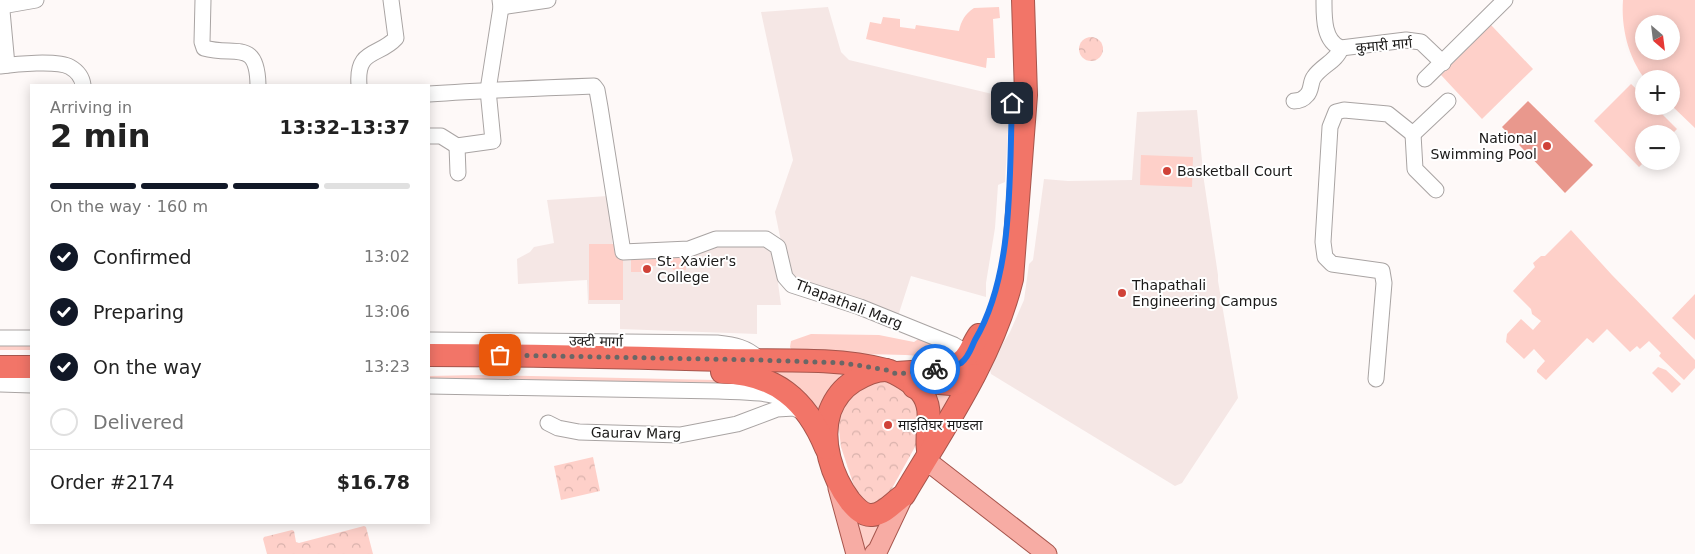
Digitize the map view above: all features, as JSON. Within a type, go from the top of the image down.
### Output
[{"type":"highway","points":[[972,364],[1001,274],[1008,203],[1015,49],[1012,0]]},
{"type":"highway","points":[[430,367],[731,373],[756,376],[778,385],[806,412],[820,433],[847,496],[856,508],[868,515],[885,510],[904,494],[926,458],[972,364],[1005,305],[1012,278],[1026,95],[1023,0]]},
{"type":"highway","points":[[0,356],[30,355]]},
{"type":"highway","points":[[430,355],[545,355],[844,363],[899,377],[924,398],[929,418],[926,458]]},
{"type":"highway","points":[[830,460],[827,438],[830,410],[842,391],[857,379],[872,372],[899,377],[961,363],[972,364]]},
{"type":"highway","points":[[0,367],[30,367]]},
{"type":"main road","points":[[926,458],[935,468],[1047,554]]},
{"type":"main road","points":[[830,460],[866,553]]},
{"type":"main road","points":[[866,553],[904,494]]},
{"type":"street","points":[[36,0],[2,3],[4,66],[56,63],[69,66],[76,71],[82,79],[83,84]]},
{"type":"street","points":[[203,0],[202,42],[204,48],[232,50],[248,54],[256,63],[258,84]]},
{"type":"street","points":[[360,84],[360,68],[363,60],[396,38],[391,0]]},
{"type":"street","points":[[430,136],[441,136],[457,146],[494,141],[488,90],[501,4],[548,0]]},
{"type":"street","name":"कुमारी मार्ग","points":[[1324,0],[1324,22],[1334,46],[1340,48],[1406,40],[1421,42],[1443,63]]},
{"type":"street","points":[[1425,79],[1505,0]]},
{"type":"street","points":[[1294,101],[1299,101],[1307,96],[1313,78],[1339,54],[1340,48]]},
{"type":"street","name":"Thapathali Marg","points":[[488,90],[594,86],[600,107],[623,252],[689,249],[716,240],[766,239],[778,247],[785,277],[792,285],[860,307],[954,345],[972,364]]},
{"type":"street","points":[[430,94],[488,90]]},
{"type":"street","points":[[1412,134],[1448,101]]},
{"type":"street","points":[[1376,379],[1384,283],[1382,271],[1332,264],[1325,257],[1323,242],[1330,127],[1336,112],[1344,110],[1388,114],[1412,134],[1415,169],[1436,190]]},
{"type":"street","points":[[457,146],[458,172]]},
{"type":"street","points":[[0,338],[30,338]]},
{"type":"street","name":"उक्टी मार्गा","points":[[430,340],[717,343],[744,348],[751,352],[751,360]]},
{"type":"street","points":[[0,384],[30,385]]},
{"type":"street","points":[[430,386],[520,386],[754,393],[787,399],[806,412]]},
{"type":"street","name":"Gaurav Marg","points":[[548,423],[558,428],[579,432],[680,435],[738,424],[777,409],[794,408],[806,412]]},
{"type":"shaded area","points":[[828,7],[841,52],[849,60],[1005,97],[1009,112],[1005,182],[998,185],[995,228],[986,283],[986,297],[911,276],[898,316],[789,281],[775,212],[793,160],[761,12]]},
{"type":"shaded area","name":"National Swimming Pool","points":[[1528,101],[1593,165],[1565,193],[1502,127]]},
{"type":"shaded area","name":"Thapathali Engineering Campus","points":[[1197,110],[1204,181],[1218,281],[1238,398],[1182,483],[1175,486],[991,374],[989,366],[1010,332],[1024,300],[1029,264],[1033,260],[1044,179],[1068,181],[1132,180],[1137,112]]},
{"type":"shaded area","name":"St. Xavier's College","points":[[608,196],[613,247],[716,239],[765,244],[774,253],[781,305],[757,305],[757,334],[620,329],[620,304],[588,304],[587,280],[518,284],[517,259],[530,252],[534,247],[554,243],[547,200]]},
{"type":"green space","points":[[1623,0],[1695,0],[1695,128],[1680,114],[1680,70],[1639,70],[1630,51],[1623,21]]},
{"type":"green space","points":[[999,7],[1000,18],[993,19],[995,58],[987,58],[986,68],[866,39],[870,22],[881,24],[883,17],[900,19],[900,27],[915,29],[916,25],[959,31],[964,18],[974,8]]},
{"type":"green space","points":[[1491,25],[1533,69],[1482,119],[1441,75]]},
{"type":"green space","points":[[1091,37],[1096,38],[1102,44],[1102,54],[1096,60],[1091,61],[1086,60],[1080,54],[1079,49],[1080,44],[1086,38]]},
{"type":"green space","points":[[1631,84],[1635,88],[1635,115],[1663,115],[1673,125],[1635,125],[1635,163],[1594,121]]},
{"type":"green space","name":"Basketball Court","points":[[1141,155],[1193,157],[1192,187],[1140,185]]},
{"type":"green space","points":[[1571,230],[1695,360],[1695,368],[1684,380],[1659,356],[1661,353],[1649,341],[1640,349],[1637,346],[1630,352],[1607,329],[1593,343],[1587,338],[1546,380],[1537,372],[1545,361],[1534,349],[1524,359],[1506,342],[1507,334],[1521,319],[1533,330],[1541,321],[1532,314],[1531,309],[1513,291],[1535,267],[1533,263],[1541,256],[1545,256]]},
{"type":"green space","points":[[589,244],[623,244],[623,300],[589,300]]},
{"type":"green space","points":[[631,249],[686,249],[686,270],[673,270],[672,265],[652,266],[652,272],[631,272]]},
{"type":"green space","points":[[1695,294],[1695,340],[1672,318]]},
{"type":"green space","points":[[811,334],[879,335],[914,342],[920,338],[928,340],[931,346],[928,353],[942,356],[943,358],[792,351],[790,347],[791,341]]},
{"type":"green space","points":[[0,345],[30,345],[30,350],[0,350]]},
{"type":"green space","points":[[1658,367],[1666,370],[1681,384],[1672,393],[1652,373]]},
{"type":"green space","points":[[767,368],[845,371],[830,388],[822,413]]},
{"type":"green space","points":[[479,375],[716,380],[734,384],[430,379],[430,376]]},
{"type":"green space","points":[[881,381],[889,381],[917,398],[921,436],[885,501],[863,506],[858,498],[841,447],[838,421],[841,407],[861,387]]},
{"type":"green space","points":[[959,386],[941,420],[930,387]]},
{"type":"green space","points":[[593,457],[600,491],[561,500],[554,466]]},
{"type":"green space","points":[[856,518],[885,520],[866,554],[864,554]]},
{"type":"green space","points":[[366,527],[373,554],[267,554],[263,539],[264,537],[292,530],[294,531],[296,542],[299,543]]},
{"type":"way so far","points":[[500,355],[844,363],[886,370],[897,374],[935,369]]},
{"type":"place","name":"National Swimming Pool","points":[[1547,146]]},
{"type":"place","name":"Basketball Court","points":[[1167,171]]},
{"type":"place","name":"St. Xavier's College","points":[[647,269]]},
{"type":"place","name":"Thapathali Engineering Campus","points":[[1122,293]]},
{"type":"place","name":"माइतिघर मण्डला","points":[[888,425]]},
{"type":"route","points":[[935,369],[961,363],[968,354],[986,320],[1001,274],[1008,203],[1012,103]]}]
